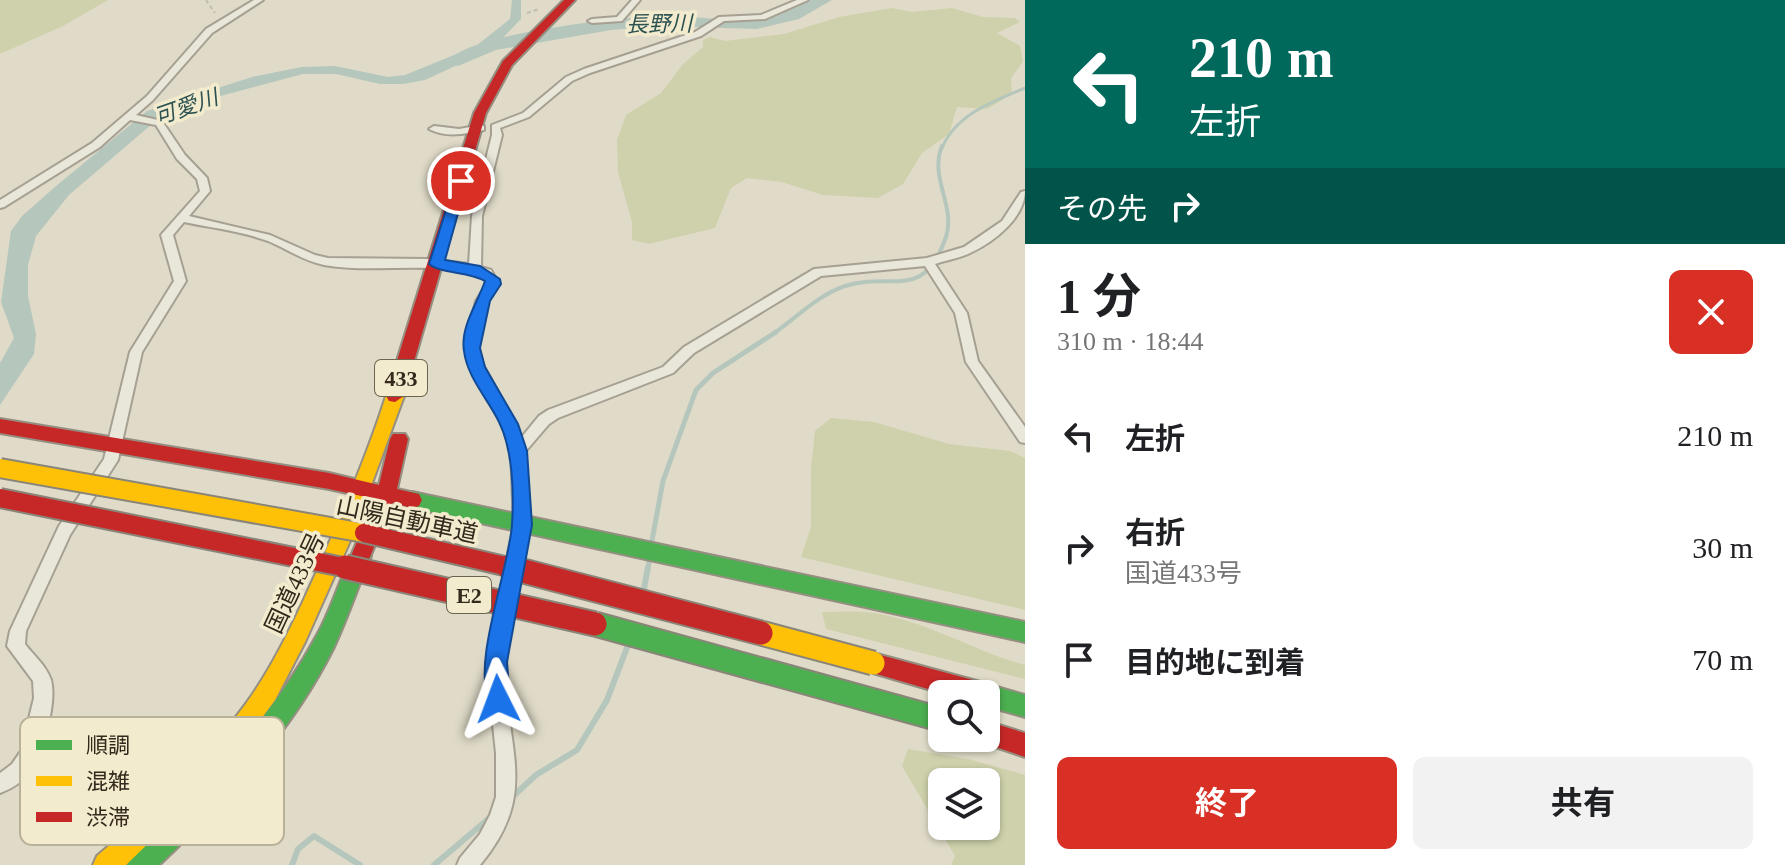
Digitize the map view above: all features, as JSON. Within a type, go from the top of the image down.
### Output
[{"type":"main road","name":"国道433号","points":[[250,717],[295,641],[376,459],[475,129],[488,95],[517,52],[539,27],[570,0]]},
{"type":"main road","name":"国道433号","points":[[279,717],[322,648],[387,493],[425,344],[436,266]]},
{"type":"main road","points":[[0,426],[364,488],[522,525],[846,591],[1025,632]]},
{"type":"main road","name":"山陽自動車道","points":[[0,468],[146,492],[403,542],[655,604],[934,680]]},
{"type":"main road","name":"E2","points":[[0,498],[166,528],[400,578],[645,637],[928,716]]},
{"type":"main road","name":"山陽自動車道","points":[[1000,698],[1025,706]]},
{"type":"main road","points":[[1000,737],[1025,745]]},
{"type":"main road","name":"国道433号","points":[[106,865],[129,845]]},
{"type":"main road","name":"国道433号","points":[[140,865],[161,845]]},
{"type":"street","points":[[0,205],[87,153],[133,118],[209,31],[259,0]]},
{"type":"street","points":[[592,21],[619,19],[636,0]]},
{"type":"street","points":[[434,129],[495,127],[526,115],[569,79],[587,71],[698,34],[722,19],[762,17],[804,0]]},
{"type":"street","points":[[39,717],[43,696],[42,679],[16,646],[18,631],[64,531],[111,460],[136,352],[180,281],[167,235],[201,198],[205,184],[157,123],[133,118]]},
{"type":"street","points":[[475,269],[477,216],[497,135],[495,127]]},
{"type":"street","points":[[518,451],[544,420],[553,414],[668,370],[689,350],[807,276],[828,270],[928,262],[968,250],[1006,223],[1025,194]]},
{"type":"street","points":[[182,218],[266,237],[315,260],[475,269],[487,273],[493,284],[482,301],[471,348],[477,367],[509,424],[518,451],[522,525],[496,662],[498,699],[507,751],[507,790],[495,829],[467,865]]},
{"type":"street","points":[[928,262],[961,313],[972,362],[1025,438]]},
{"type":"street","points":[[0,784],[20,768]]},
{"type":"path","points":[[206,0],[222,22]]},
{"type":"green space","points":[[0,0],[108,0],[63,26],[0,54]]},
{"type":"green space","points":[[892,8],[912,12],[952,8],[983,17],[1015,18],[1020,22],[997,33],[1020,46],[1023,62],[1011,78],[1012,94],[987,109],[957,107],[949,134],[922,153],[903,184],[878,198],[823,195],[782,182],[747,178],[731,188],[715,228],[649,244],[632,240],[632,222],[618,172],[617,140],[626,115],[661,93],[683,64],[703,47],[703,40],[710,37],[725,41],[784,34],[839,17]]},
{"type":"green space","points":[[831,418],[874,422],[949,444],[1010,451],[1025,458],[1025,610],[801,557],[811,527],[811,468],[815,431]]},
{"type":"green space","points":[[822,612],[865,612],[906,620],[1025,665],[1025,679],[826,629]]},
{"type":"green space","points":[[908,749],[968,759],[1025,775],[1025,865],[951,865],[955,856],[946,840],[1000,840],[1000,768],[928,768],[928,810],[902,766]]},
{"type":"shaded area","points":[[512,0],[521,0],[521,19],[492,49],[425,80],[380,84],[336,74],[303,74],[183,106],[159,118],[69,195],[36,236],[28,265],[28,296],[36,334],[34,354],[0,405],[0,363],[14,338],[1,302],[11,231],[22,216],[56,186],[147,111],[252,77],[302,67],[335,66],[388,77],[405,75],[476,46],[510,19]]},
{"type":"waterway","name":"長野川","points":[[458,60],[491,45],[611,25],[661,21],[757,24],[793,15],[824,0]]},
{"type":"waterway","points":[[942,148],[957,126],[977,110],[1025,88]]},
{"type":"waterway","points":[[773,334],[835,290],[862,282],[905,281],[917,278],[927,270],[937,257],[948,226],[939,169],[942,146]]},
{"type":"waterway","points":[[651,546],[663,481],[696,390],[713,373],[773,334]]},
{"type":"waterway","points":[[648,569],[650,556]]},
{"type":"waterway","points":[[644,589],[648,567]]},
{"type":"waterway","points":[[509,800],[536,775],[577,750],[607,700],[628,645]]},
{"type":"waterway","points":[[434,865],[493,815]]},
{"type":"waterway","points":[[292,865],[298,849],[314,836],[360,865]]},
{"type":"traffic: fast","points":[[412,500],[1025,632]]},
{"type":"traffic: fast","points":[[278,717],[326,640],[361,556]]},
{"type":"traffic: fast","points":[[595,624],[928,716]]},
{"type":"traffic: fast","points":[[1000,699],[1025,706]]},
{"type":"traffic: fast","points":[[140,865],[161,845]]},
{"type":"traffic: slow","points":[[251,717],[278,673],[344,532],[395,396]]},
{"type":"traffic: slow","points":[[0,468],[364,533]]},
{"type":"traffic: slow","points":[[761,633],[873,663]]},
{"type":"traffic: slow","points":[[106,865],[129,845]]},
{"type":"traffic: jam","points":[[395,396],[480,113],[507,63],[570,0]]},
{"type":"traffic: jam","points":[[0,426],[329,481],[412,500]]},
{"type":"traffic: jam","points":[[361,556],[387,493],[399,439]]},
{"type":"traffic: jam","points":[[0,498],[324,562],[595,624]]},
{"type":"traffic: jam","points":[[364,533],[522,570],[761,633]]},
{"type":"traffic: jam","points":[[873,663],[934,680]]},
{"type":"traffic: jam","points":[[1000,737],[1025,745]]},
{"type":"route","points":[[461,181],[437,264],[475,269],[487,273],[492,279],[493,284],[482,301],[471,348],[477,367],[509,424],[518,451],[518,508],[522,525],[496,662],[498,699]]},
{"type":"water label","name":"可愛川","points":[[186,107]]}]
